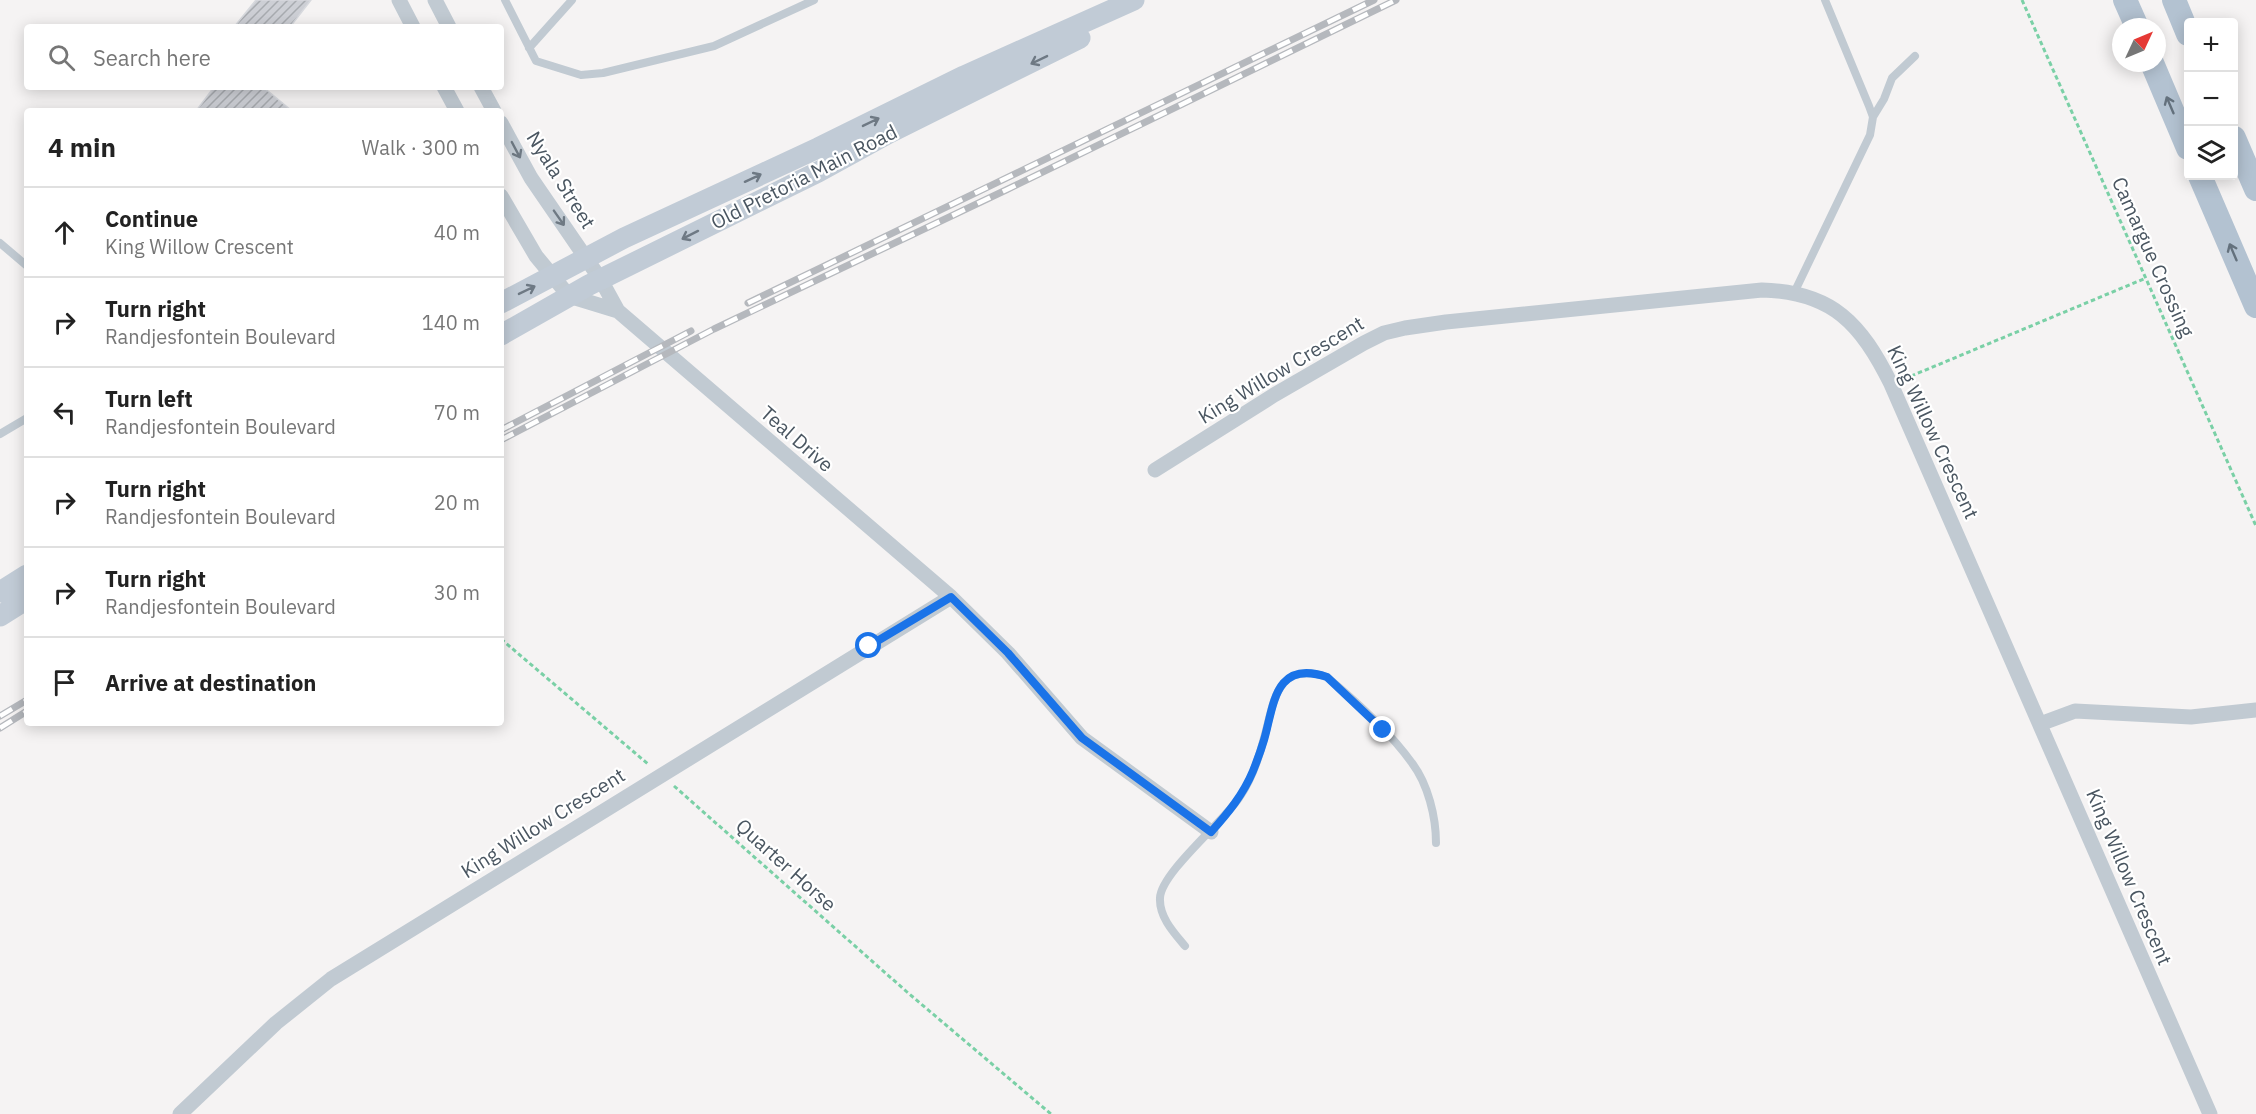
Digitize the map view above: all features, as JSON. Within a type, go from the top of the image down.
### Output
[{"type":"main road","name":"Old Pretoria Main Road","points":[[504,302],[586,258],[964,76],[1134,0]]},
{"type":"main road","points":[[2126,0],[2133,18]]},
{"type":"main road","points":[[2174,0],[2184,24]]},
{"type":"main road","name":"Old Pretoria Main Road","points":[[504,333],[569,296],[728,215],[1076,42],[1103,15]]},
{"type":"main road","points":[[2156,72],[2184,139]]},
{"type":"main road","points":[[2238,147],[2256,189]]},
{"type":"main road","points":[[2202,180],[2256,306]]},
{"type":"main road","points":[[0,592],[24,577]]},
{"type":"main road","points":[[0,616],[24,601]]},
{"type":"street","points":[[399,0],[411,24]]},
{"type":"street","points":[[435,0],[447,24]]},
{"type":"street","points":[[446,90],[455,108]]},
{"type":"street","points":[[484,90],[492,108]]},
{"type":"street","name":"Nyala Street","points":[[504,128],[531,178],[601,280]]},
{"type":"street","points":[[504,201],[536,256],[569,296]]},
{"type":"street","name":"Teal Drive","points":[[601,280],[618,311],[951,597],[1008,653],[1082,738],[1211,832]]},
{"type":"street","name":"King Willow Crescent","points":[[1155,470],[1327,364],[1391,331],[1446,322],[1762,290],[1794,293],[1821,303],[1850,322],[1876,354],[1891,384],[2210,1114]]},
{"type":"street","name":"Teal Drive","points":[[569,296],[618,311]]},
{"type":"street","name":"King Willow Crescent","points":[[180,1114],[276,1023],[324,984],[951,597]]},
{"type":"street","points":[[2040,724],[2075,711],[2191,717],[2256,710]]},
{"type":"lane","points":[[505,0],[536,61],[581,75],[603,73],[714,46],[814,0]]},
{"type":"lane","points":[[530,48],[572,0]]},
{"type":"lane","points":[[1825,0],[1873,117]]},
{"type":"lane","points":[[1794,293],[1870,135],[1873,117],[1884,99],[1892,78],[1915,56]]},
{"type":"lane","points":[[0,243],[24,263]]},
{"type":"lane","points":[[0,434],[24,420]]},
{"type":"lane","points":[[1185,946],[1169,926],[1160,897],[1178,866],[1234,806],[1246,785],[1264,739],[1270,708],[1278,690],[1286,681],[1295,676],[1316,673],[1327,677],[1383,730],[1413,765],[1428,797],[1436,826],[1436,843]]},
{"type":"path","name":"Camargue Crossing","points":[[2022,0],[2256,526]]},
{"type":"path","points":[[1891,384],[2146,278]]},
{"type":"path","name":"Quarter Horse","points":[[504,642],[661,775],[906,992],[1051,1114]]},
{"type":"building","points":[[256,0],[311,0],[292,24],[236,24]]},
{"type":"building","points":[[212,90],[267,90],[288,108],[198,108]]},
{"type":"railway","points":[[748,303],[1374,0]]},
{"type":"railway","points":[[504,438],[714,329],[1396,0]]},
{"type":"railway","points":[[504,428],[691,331]]},
{"type":"railway","points":[[0,716],[24,702]]},
{"type":"railway","points":[[0,728],[24,713]]},
{"type":"route","points":[[869,646],[951,597],[1008,653],[1082,738],[1105,757],[1211,832],[1234,806],[1253,771],[1275,694],[1286,681],[1304,674],[1316,673],[1327,677],[1383,730]]}]
